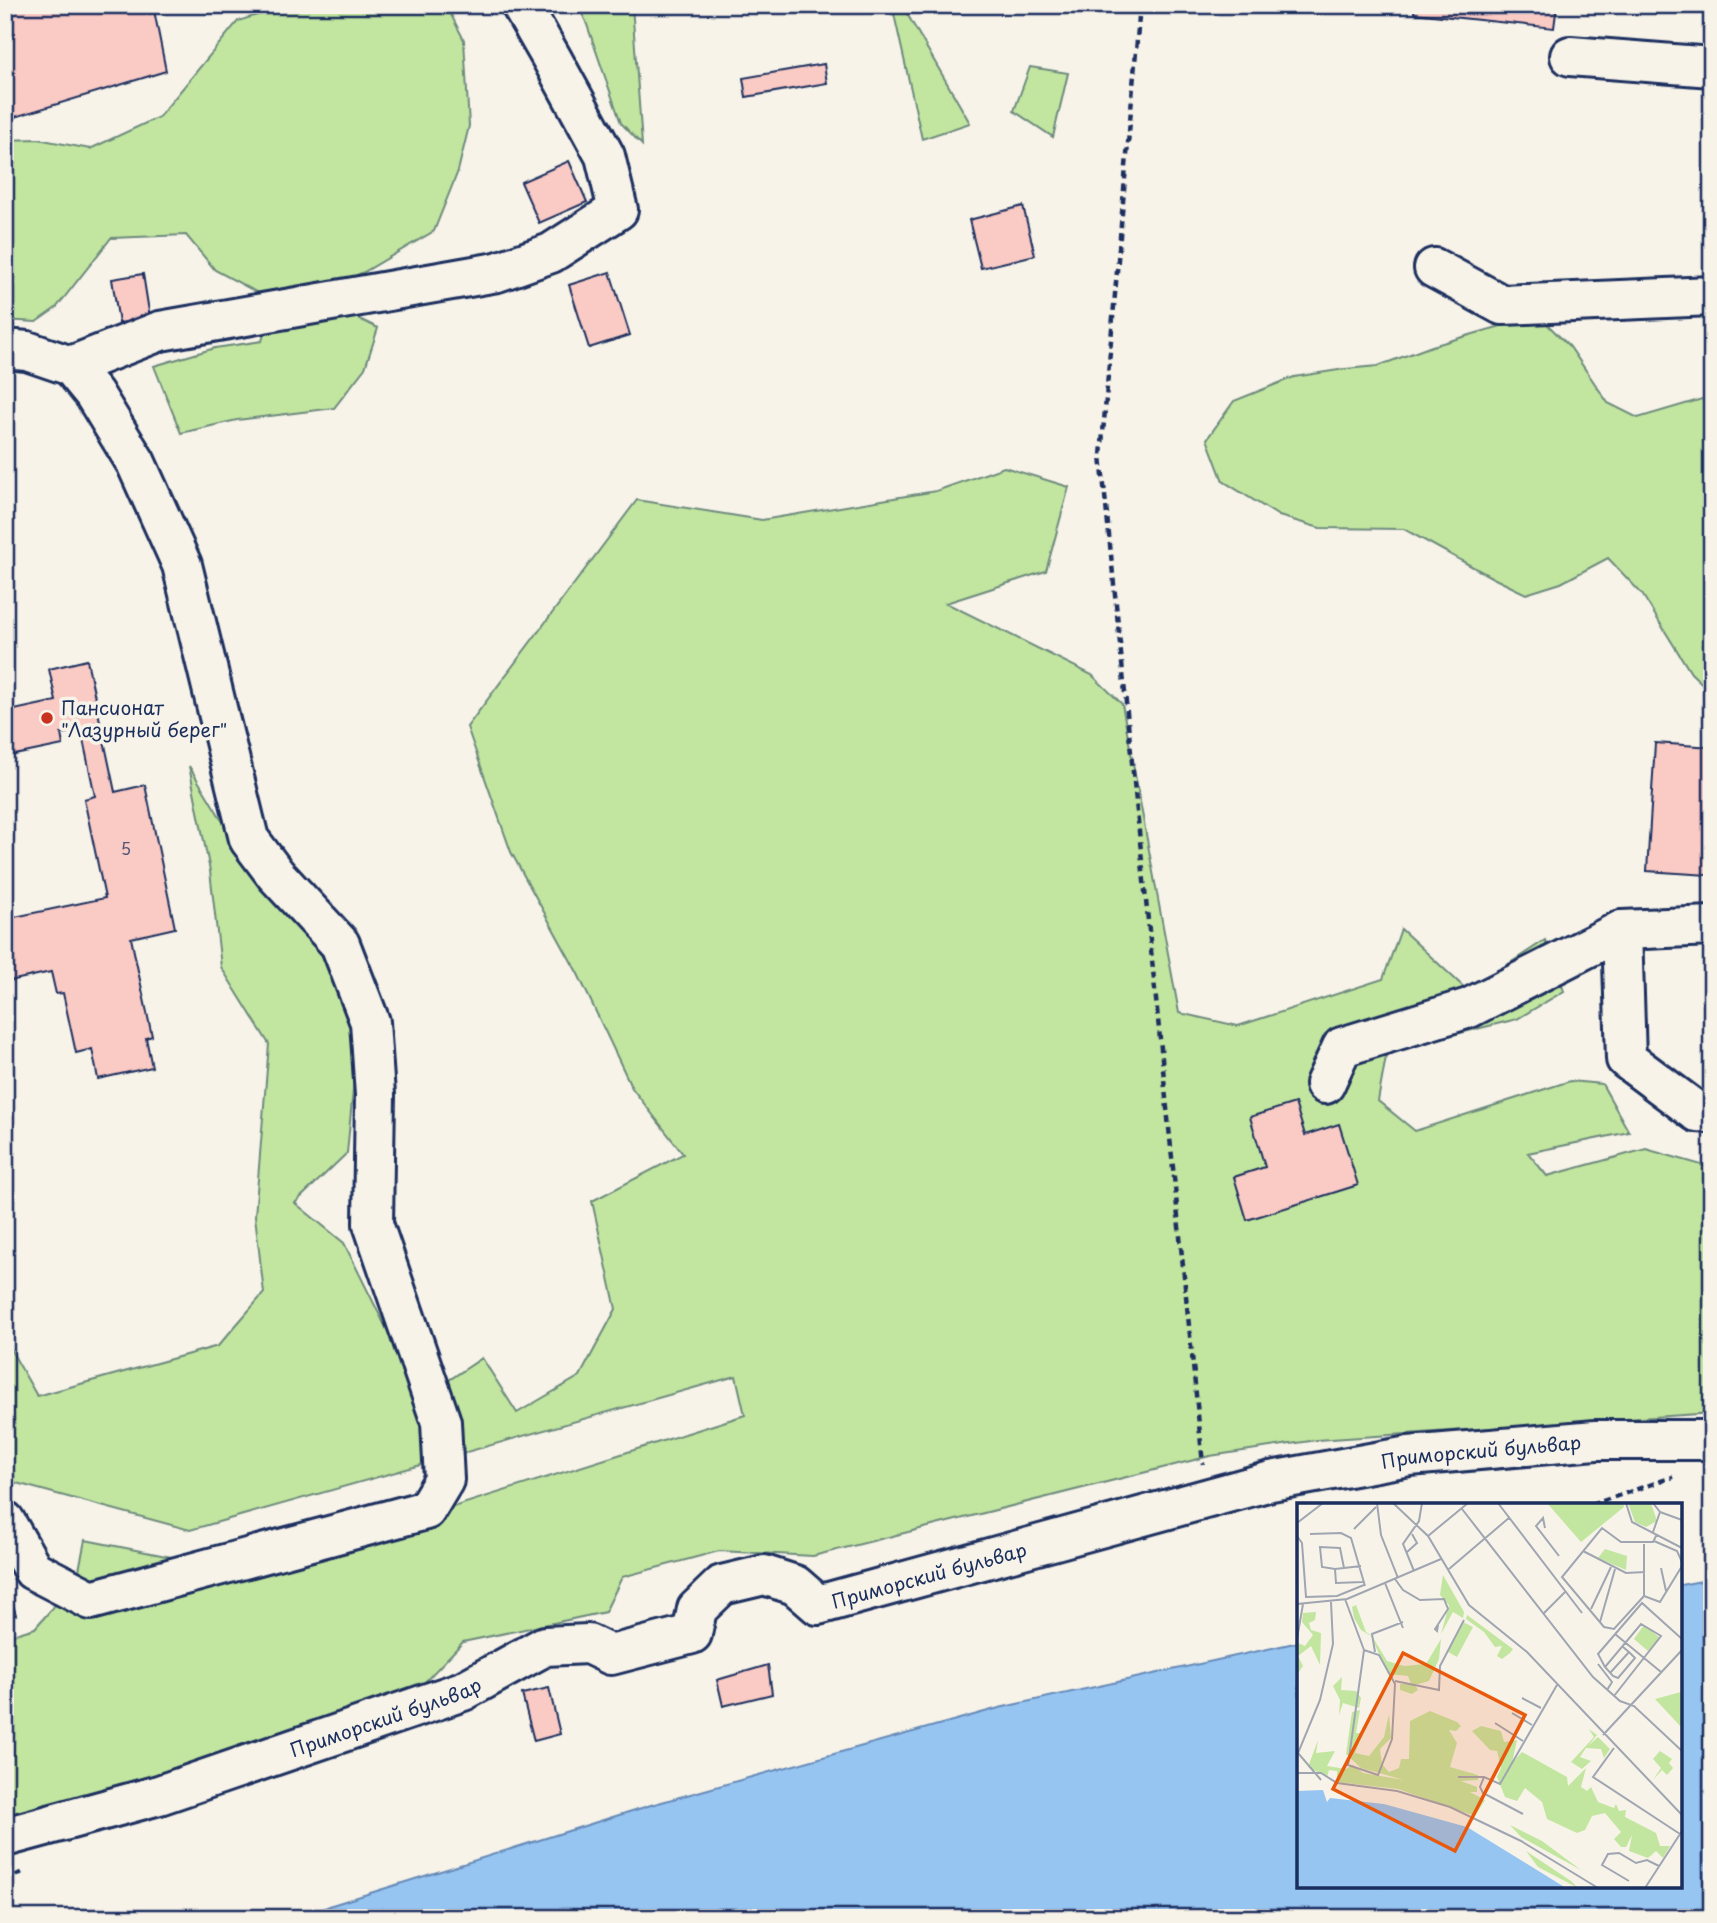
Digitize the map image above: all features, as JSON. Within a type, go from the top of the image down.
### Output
[{"type":"street","points":[[71,366],[160,331],[497,272],[551,253],[618,210],[605,156],[521,5]]},
{"type":"street","points":[[1570,56],[1712,67]]},
{"type":"street","points":[[1434,268],[1502,305],[1712,296]]},
{"type":"street","points":[[5,349],[27,351],[71,366],[94,394],[136,463],[182,565],[249,839],[276,875],[340,944],[370,1022],[375,1094],[373,1224],[441,1422],[444,1480],[426,1510],[91,1600],[33,1570],[5,1521]]},
{"type":"street","points":[[1325,1084],[1342,1047],[1469,1008],[1622,930],[1712,926]]},
{"type":"street","points":[[1622,930],[1626,1059],[1697,1112],[1712,1112]]},
{"type":"street","name":"Приморский бульвар","points":[[5,1838],[159,1795],[463,1691],[545,1646],[588,1644],[611,1655],[692,1634],[697,1609],[722,1585],[764,1575],[795,1584],[818,1605],[1271,1481],[1409,1456],[1595,1440],[1712,1440]]},
{"type":"path","points":[[1140,5],[1101,456],[1207,1499]]},
{"type":"path","points":[[1597,1503],[1680,1475]]},
{"type":"green space","points":[[290,5],[446,5],[464,40],[469,126],[458,171],[434,231],[364,272],[310,295],[378,328],[365,368],[334,408],[237,420],[181,433],[154,366],[215,348],[262,341],[273,301],[215,270],[186,235],[111,238],[56,308],[36,322],[5,320],[5,140],[38,139],[90,149],[159,117],[238,21]]},
{"type":"green space","points":[[578,5],[632,5],[642,145],[621,123]]},
{"type":"green space","points":[[892,5],[902,5],[970,123],[922,139]]},
{"type":"green space","points":[[1030,67],[1068,73],[1053,137],[1014,111]]},
{"type":"green space","points":[[1545,322],[1570,347],[1608,403],[1638,418],[1712,396],[1712,693],[1691,673],[1642,594],[1608,558],[1561,583],[1526,594],[1404,529],[1320,528],[1279,516],[1223,481],[1207,439],[1234,401],[1294,377],[1378,366],[1432,346],[1501,326]]},
{"type":"green space","points":[[1004,467],[1069,487],[1046,571],[946,603],[1092,675],[1122,704],[1179,1013],[1238,1026],[1383,979],[1401,929],[1468,991],[1545,940],[1564,991],[1517,1019],[1387,1051],[1378,1101],[1415,1131],[1570,1081],[1602,1084],[1629,1132],[1528,1153],[1547,1176],[1646,1149],[1712,1168],[1712,1413],[1317,1440],[1210,1456],[813,1556],[719,1551],[622,1577],[605,1612],[463,1642],[422,1685],[54,1809],[5,1816],[5,1637],[35,1628],[77,1580],[85,1540],[247,1572],[745,1415],[736,1376],[190,1530],[5,1480],[5,1331],[8,1345],[37,1396],[218,1346],[264,1293],[255,1216],[269,1044],[221,967],[210,871],[189,766],[256,876],[320,952],[359,1026],[347,1153],[295,1203],[344,1243],[404,1364],[446,1382],[482,1358],[517,1413],[580,1376],[616,1309],[592,1201],[683,1154],[632,1088],[578,974],[511,852],[467,727],[637,500],[762,520],[936,491]]},
{"type":"water","points":[[1712,1579],[1712,1918],[301,1918],[332,1905],[651,1805],[999,1708],[1297,1642],[1297,1888],[1682,1888],[1682,1585]]},
{"type":"building","points":[[5,5],[153,5],[166,71],[5,120]]},
{"type":"building","points":[[1415,5],[1557,5],[1554,28],[1414,13]]},
{"type":"building","points":[[824,64],[827,83],[746,97],[743,78]]},
{"type":"building","points":[[569,161],[587,202],[539,223],[521,182]]},
{"type":"building","points":[[1023,206],[1035,255],[981,268],[969,220]]},
{"type":"building","points":[[610,272],[630,335],[589,348],[569,285]]},
{"type":"building","points":[[143,274],[150,318],[119,323],[112,279]]},
{"type":"building","points":[[87,660],[115,792],[145,785],[175,928],[131,938],[152,1036],[146,1038],[152,1067],[98,1079],[92,1049],[76,1053],[63,993],[56,994],[51,972],[5,982],[5,919],[105,898],[84,799],[95,796],[81,730],[61,734],[63,745],[5,757],[5,712],[56,701],[49,669]]},
{"type":"building","points":[[1655,743],[1712,747],[1708,875],[1647,871]]},
{"type":"building","points":[[1295,1103],[1305,1135],[1339,1124],[1358,1185],[1247,1220],[1234,1177],[1265,1167],[1250,1117]]},
{"type":"building","points":[[5,1576],[16,1615],[5,1619]]},
{"type":"building","points":[[768,1665],[772,1694],[723,1706],[717,1680]]},
{"type":"building","points":[[549,1688],[560,1734],[534,1741],[522,1694]]},
{"type":"place","name":"Пансионат \"Лазурный берег\"","points":[[47,718]]}]
